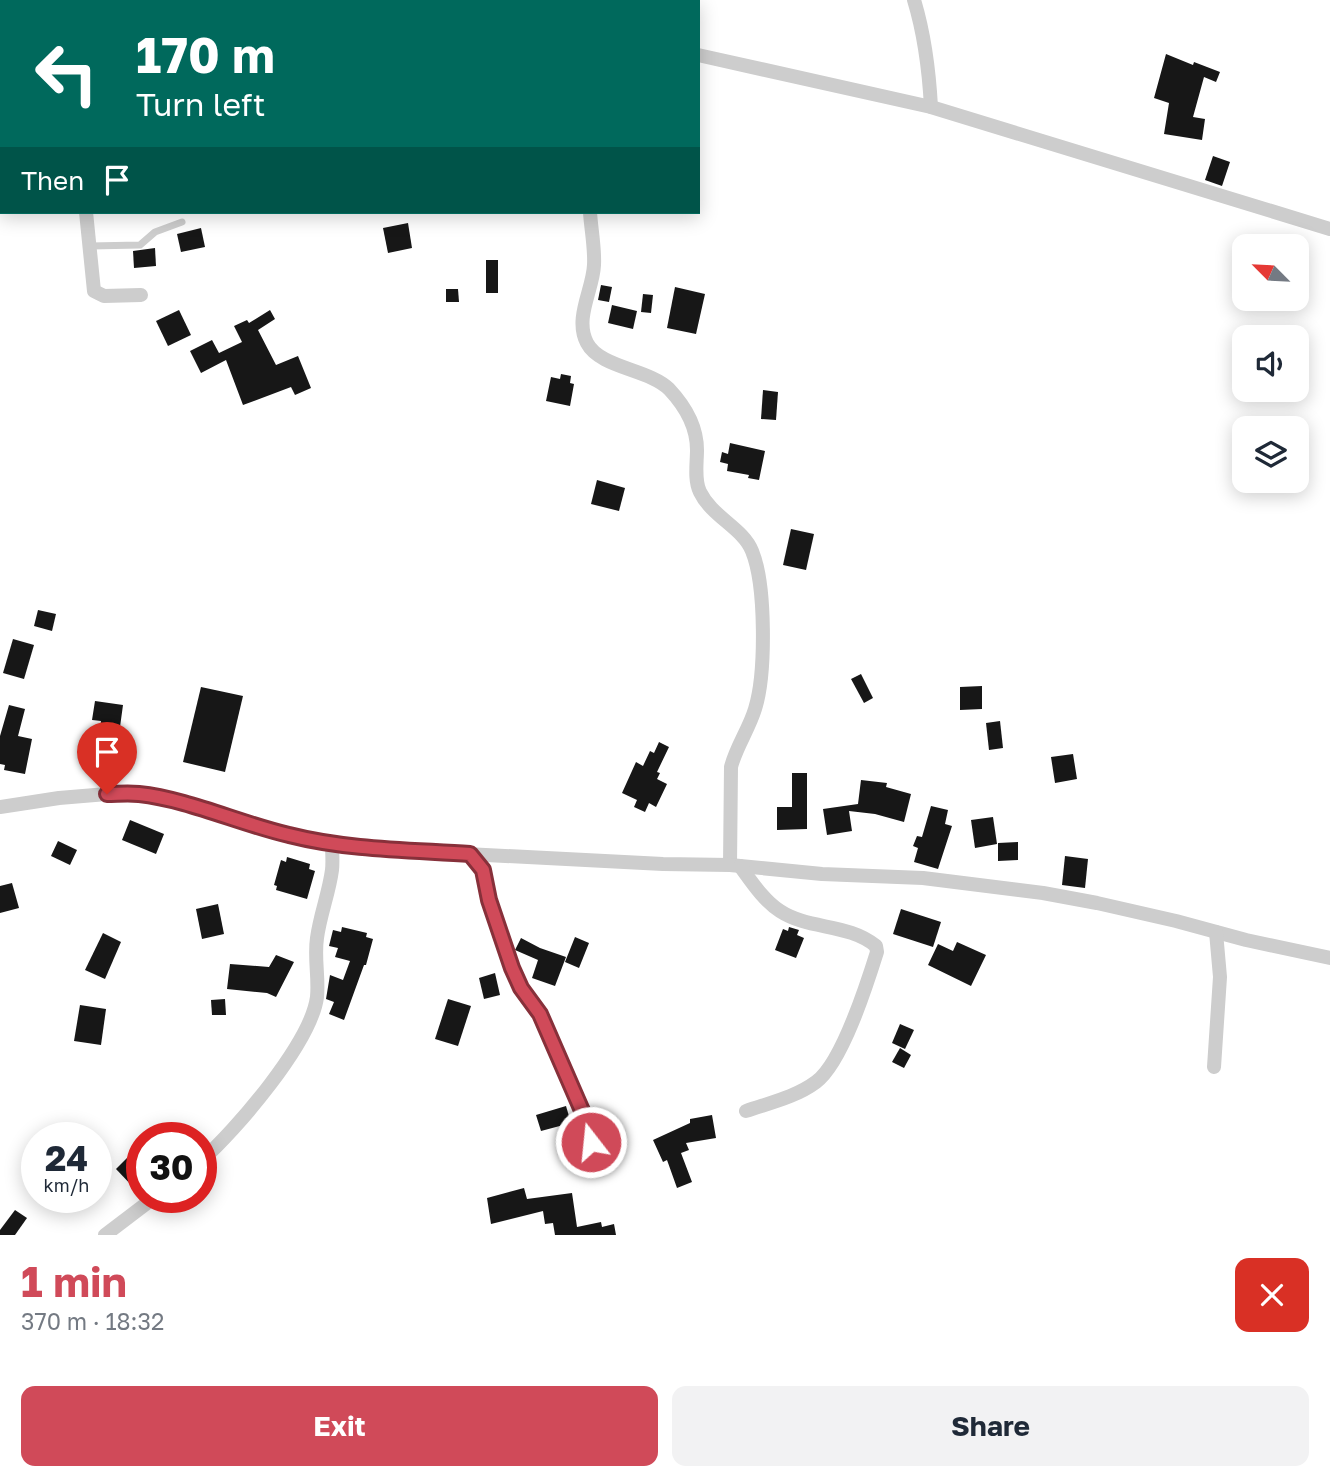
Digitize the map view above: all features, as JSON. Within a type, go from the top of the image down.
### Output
[{"type":"street","points":[[914,0],[923,30],[929,66],[931,107]]},
{"type":"street","points":[[700,55],[931,107],[1330,229]]},
{"type":"street","points":[[86,214],[92,283],[97,295],[141,295]]},
{"type":"street","points":[[590,214],[594,265],[584,308],[583,329],[587,344],[619,365],[658,381],[676,398],[694,425],[697,437],[698,489],[707,505],[745,539],[752,551],[763,627],[762,676],[755,709],[731,767],[735,865],[778,910],[810,922],[853,932],[876,946],[877,951],[835,1061],[826,1072],[816,1082],[795,1093],[746,1111]]},
{"type":"street","points":[[0,807],[107,794],[140,794],[290,836],[332,844],[389,850],[663,864],[735,865],[822,874],[923,878],[1043,893],[1097,903],[1330,958]]},
{"type":"street","points":[[217,1147],[250,1110],[302,1035],[317,999],[317,938],[332,870],[332,844]]},
{"type":"street","points":[[470,854],[483,870],[489,900],[512,968],[521,988],[540,1014],[590,1129],[591,1142],[587,1158]]},
{"type":"street","points":[[483,870],[490,854]]},
{"type":"street","points":[[1214,1067],[1220,977],[1216,932]]},
{"type":"street","points":[[105,1235],[134,1213]]},
{"type":"lane","points":[[90,246],[140,245],[155,232],[181,222]]},
{"type":"building","points":[[1166,54],[1220,72],[1216,82],[1204,77],[1193,117],[1205,119],[1202,140],[1164,134],[1169,103],[1154,98]]},
{"type":"building","points":[[1213,156],[1230,162],[1222,186],[1205,180]]},
{"type":"building","points":[[408,223],[412,248],[388,253],[383,228]]},
{"type":"building","points":[[201,228],[205,247],[181,252],[177,234]]},
{"type":"building","points":[[155,248],[156,266],[134,268],[133,251]]},
{"type":"building","points":[[486,260],[498,260],[498,293],[486,293]]},
{"type":"building","points":[[601,285],[612,287],[609,302],[598,300]]},
{"type":"building","points":[[675,287],[705,294],[696,334],[667,328]]},
{"type":"building","points":[[446,289],[458,289],[459,302],[446,302]]},
{"type":"building","points":[[643,294],[653,295],[651,313],[641,312]]},
{"type":"building","points":[[612,305],[637,311],[633,329],[608,323]]},
{"type":"building","points":[[179,310],[191,335],[168,346],[156,321]]},
{"type":"building","points":[[270,310],[275,319],[258,330],[276,365],[298,356],[311,388],[295,395],[291,387],[243,405],[226,360],[201,373],[190,351],[212,340],[219,353],[242,342],[234,326],[247,320],[249,323]]},
{"type":"building","points":[[561,374],[571,376],[570,383],[574,384],[570,406],[546,401],[551,377],[560,379]]},
{"type":"building","points":[[763,390],[778,392],[776,420],[761,419]]},
{"type":"building","points":[[730,443],[765,451],[759,480],[748,478],[749,475],[727,471],[728,464],[720,462],[722,452],[728,454]]},
{"type":"building","points":[[597,480],[625,488],[619,511],[591,504]]},
{"type":"building","points":[[791,529],[814,534],[806,570],[783,565]]},
{"type":"building","points":[[38,610],[56,614],[52,631],[34,626]]},
{"type":"building","points":[[13,639],[34,645],[24,679],[3,673]]},
{"type":"building","points":[[861,674],[873,698],[864,703],[851,679]]},
{"type":"building","points":[[982,686],[982,709],[960,710],[960,687]]},
{"type":"building","points":[[201,687],[243,696],[225,772],[183,762]]},
{"type":"building","points":[[95,701],[123,705],[120,727],[113,726],[112,734],[100,732],[101,721],[92,720]]},
{"type":"building","points":[[9,705],[25,709],[18,736],[32,739],[25,774],[4,770],[5,765],[0,764],[0,736]]},
{"type":"building","points":[[1000,721],[1003,748],[989,750],[986,723]]},
{"type":"building","points":[[659,742],[669,747],[657,772],[660,773],[657,779],[667,784],[656,807],[649,803],[645,812],[634,807],[637,800],[622,793],[636,762],[643,766],[650,751],[654,753]]},
{"type":"building","points":[[1073,754],[1077,779],[1055,783],[1051,757]]},
{"type":"building","points":[[792,773],[807,773],[807,829],[777,830],[777,807],[792,807]]},
{"type":"building","points":[[861,780],[887,783],[886,787],[911,794],[904,822],[875,814],[849,811],[852,831],[827,835],[823,809],[858,804]]},
{"type":"building","points":[[931,806],[948,810],[945,824],[952,826],[938,869],[914,862],[918,848],[913,846],[917,836],[922,837]]},
{"type":"building","points":[[993,817],[997,844],[975,848],[971,820]]},
{"type":"building","points":[[130,820],[164,834],[156,854],[122,840]]},
{"type":"building","points":[[58,841],[77,850],[70,865],[51,856]]},
{"type":"building","points":[[1018,842],[1018,860],[998,861],[998,843]]},
{"type":"building","points":[[1065,856],[1088,859],[1085,888],[1062,885]]},
{"type":"building","points":[[287,857],[310,864],[309,869],[315,871],[307,899],[276,890],[277,886],[274,885],[281,860],[286,862]]},
{"type":"building","points":[[12,883],[19,908],[0,913],[0,886]]},
{"type":"building","points":[[218,904],[224,934],[202,939],[196,909]]},
{"type":"building","points":[[901,909],[941,922],[933,947],[893,934]]},
{"type":"building","points":[[342,927],[367,933],[366,937],[373,939],[366,965],[344,1020],[329,1014],[334,1002],[326,999],[330,975],[343,980],[350,961],[335,957],[338,948],[329,946],[333,930],[341,932]]},
{"type":"building","points":[[789,927],[799,930],[797,935],[804,938],[796,958],[775,950],[783,929],[788,931]]},
{"type":"building","points":[[103,933],[121,942],[105,979],[85,970]]},
{"type":"building","points":[[575,937],[589,943],[579,968],[565,962]]},
{"type":"building","points":[[521,938],[566,957],[555,986],[532,978],[538,960],[515,950]]},
{"type":"building","points":[[957,942],[986,955],[971,986],[928,965],[938,944],[953,951]]},
{"type":"building","points":[[276,955],[294,962],[276,997],[267,993],[227,989],[230,964],[269,967]]},
{"type":"building","points":[[495,973],[500,995],[484,999],[479,978]]},
{"type":"building","points":[[225,999],[226,1015],[212,1015],[211,1000]]},
{"type":"building","points":[[448,999],[471,1006],[458,1046],[435,1039]]},
{"type":"building","points":[[80,1005],[106,1009],[101,1045],[74,1041]]},
{"type":"building","points":[[900,1024],[914,1030],[905,1049],[892,1043]]},
{"type":"building","points":[[900,1048],[911,1055],[904,1068],[892,1062]]},
{"type":"building","points":[[566,1106],[571,1123],[541,1131],[536,1115]]},
{"type":"building","points":[[712,1115],[716,1138],[686,1143],[689,1150],[681,1153],[692,1182],[677,1188],[667,1160],[663,1162],[653,1140],[690,1123],[690,1119]]},
{"type":"building","points":[[126,1159],[126,1180],[116,1169]]},
{"type":"building","points":[[524,1188],[527,1199],[572,1193],[577,1227],[601,1222],[602,1227],[614,1224],[616,1235],[555,1235],[553,1223],[545,1224],[543,1211],[491,1224],[487,1198]]},
{"type":"building","points":[[15,1210],[27,1218],[15,1235],[0,1235],[0,1230]]},
{"type":"route","points":[[107,794],[140,794],[290,836],[332,844],[470,854],[483,870],[489,900],[512,968],[521,988],[540,1014],[590,1129],[591,1142]]}]
